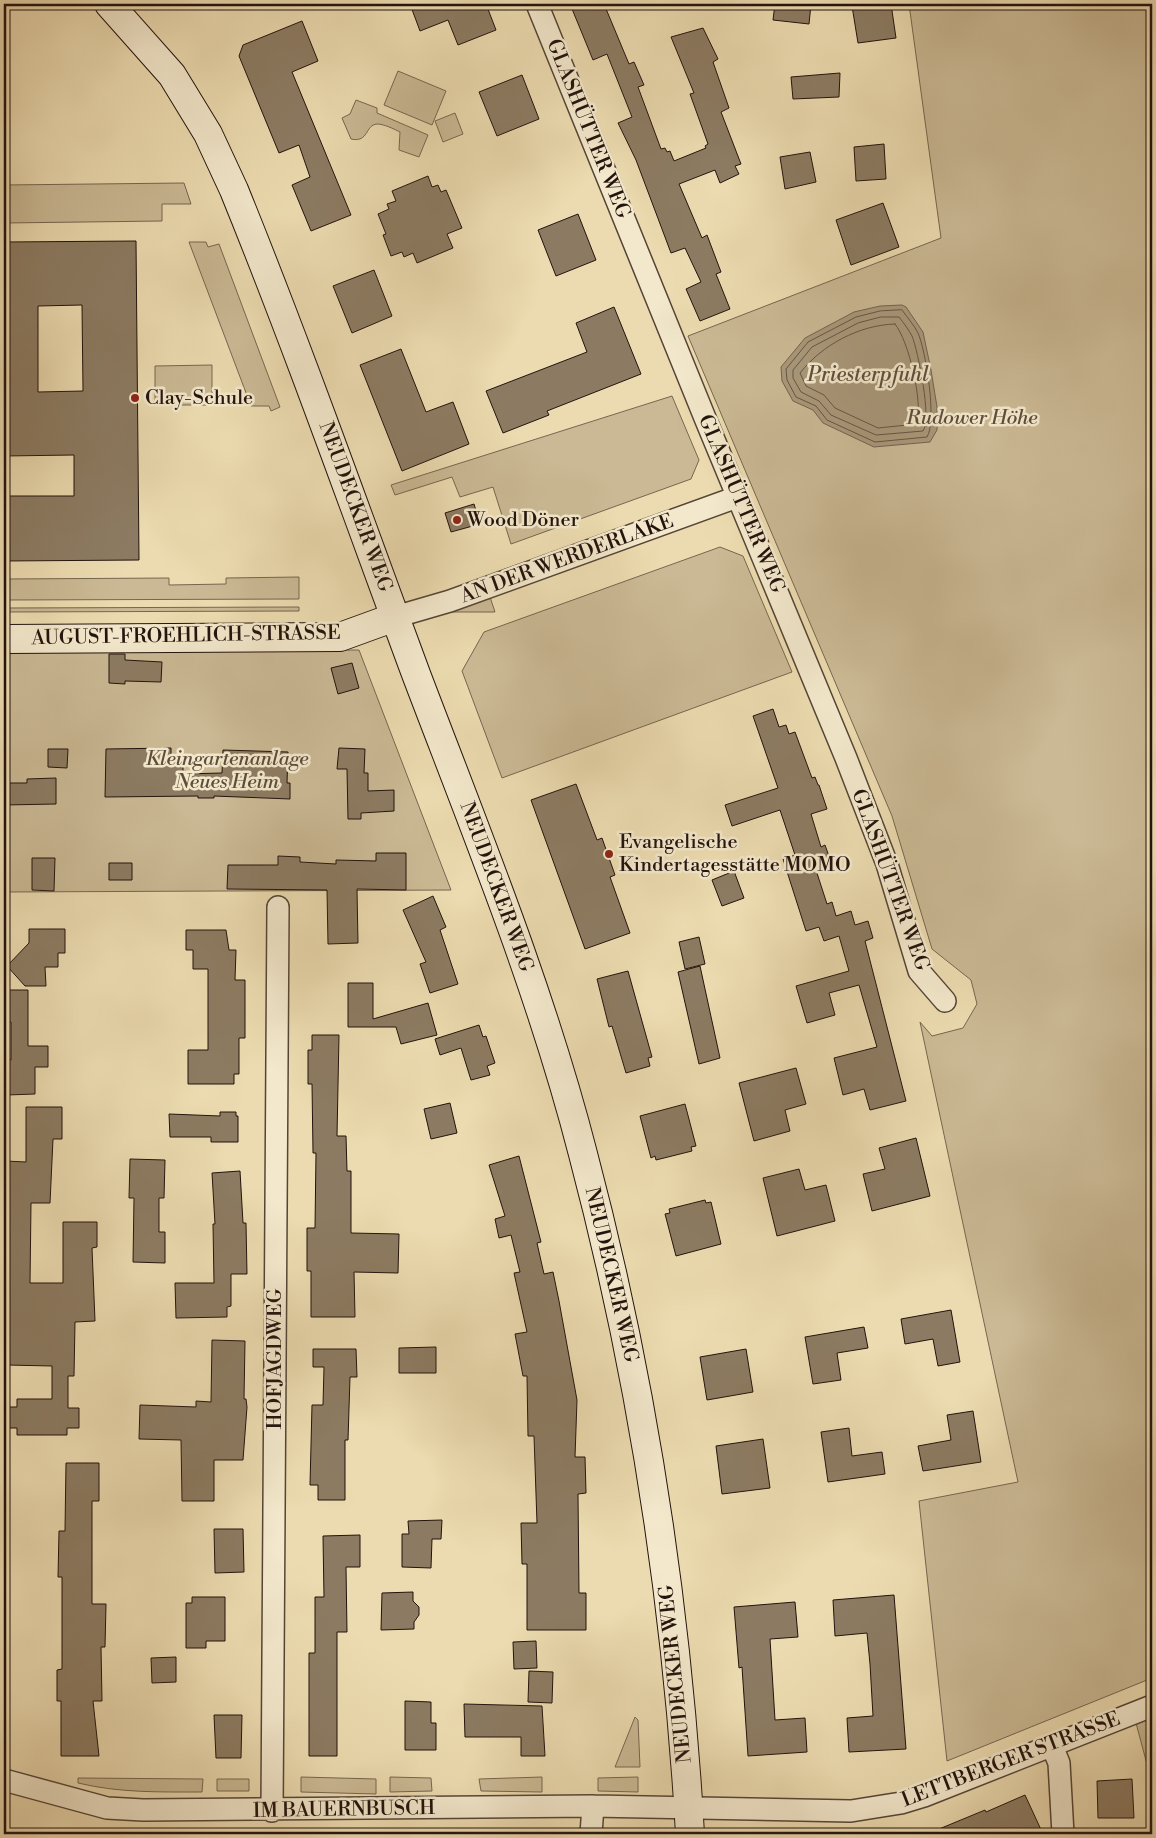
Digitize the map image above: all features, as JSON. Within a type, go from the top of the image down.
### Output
[{"type":"street","name":"NEUDECKER WEG","points":[[109,4],[172,76],[208,134],[234,190],[269,276],[513,932],[583,1151],[623,1321],[646,1439],[679,1686],[690,1834]]},
{"type":"street","name":"GLASHÜTTER WEG","points":[[537,4],[850,766],[887,864],[919,971],[945,1001]]},
{"type":"street","name":"AN DER WERDERLAKE","points":[[396,617],[450,601],[738,497]]},
{"type":"street","name":"AUGUST-FROEHLICH-STRASSE","points":[[4,639],[340,637],[396,617]]},
{"type":"street","name":"HOFJAGDWEG","points":[[272,1810],[278,907]]},
{"type":"street","name":"LETTBERGER STRASSE","points":[[688,1807],[851,1810],[875,1808],[924,1796],[1152,1706]]},
{"type":"street","points":[[1052,1746],[1059,1763],[1063,1834]]},
{"type":"street","name":"IM BAUERNBUSCH","points":[[4,1780],[107,1808],[272,1810],[593,1806],[688,1807]]},
{"type":"street","points":[[590,1834],[593,1806]]},
{"type":"green space","name":"Rudower Höhe","points":[[909,4],[1152,4],[1152,1678],[947,1761],[919,1501],[1018,1482],[920,1022],[932,1036],[963,1028],[977,1004],[971,980],[932,949],[892,816],[688,336],[941,238]]},
{"type":"green space","points":[[398,71],[446,91],[432,125],[384,105]]},
{"type":"green space","points":[[356,100],[377,108],[377,113],[428,135],[419,157],[399,150],[400,132],[383,125],[373,125],[361,138],[357,140],[351,139],[342,118],[350,114]]},
{"type":"green space","points":[[455,113],[463,134],[443,142],[435,121]]},
{"type":"green space","points":[[184,183],[191,204],[162,204],[162,221],[4,223],[4,185]]},
{"type":"green space","points":[[189,242],[206,242],[208,247],[219,244],[280,407],[271,411],[269,406],[251,406]]},
{"type":"green space","points":[[212,365],[212,405],[155,405],[155,366]]},
{"type":"green space","points":[[672,396],[699,460],[691,479],[511,544],[493,487],[460,497],[452,477],[395,495],[391,485]]},
{"type":"green space","points":[[720,547],[743,556],[792,672],[502,778],[462,671],[484,632]]},
{"type":"green space","points":[[299,577],[299,599],[4,600],[4,579],[169,578],[169,585],[226,584],[226,578]]},
{"type":"green space","points":[[490,597],[495,612],[452,612],[452,611]]},
{"type":"green space","points":[[299,607],[299,611],[4,612],[4,608]]},
{"type":"green space","name":"Kleingartenanlage Neues Heim","points":[[359,650],[451,890],[4,892],[4,652]]},
{"type":"green space","points":[[635,1717],[638,1720],[640,1767],[615,1767]]},
{"type":"green space","points":[[1152,1718],[1152,1783],[1136,1723]]},
{"type":"green space","points":[[301,1777],[376,1779],[376,1794],[301,1792]]},
{"type":"green space","points":[[390,1777],[431,1778],[432,1791],[390,1792]]},
{"type":"green space","points":[[542,1777],[542,1792],[481,1791],[479,1779]]},
{"type":"green space","points":[[638,1777],[638,1792],[598,1791],[598,1778]]},
{"type":"green space","points":[[78,1778],[203,1779],[202,1792],[171,1792],[109,1789],[78,1783]]},
{"type":"green space","points":[[217,1779],[249,1779],[249,1791],[217,1791]]},
{"type":"water","name":"Priesterpfuhl","points":[[902,305],[906,307],[923,332],[931,370],[937,407],[937,430],[930,442],[874,447],[823,423],[813,410],[793,401],[782,381],[781,367],[805,338],[854,312],[880,306]]},
{"type":"building","points":[[410,4],[486,4],[496,30],[458,45],[448,20],[420,31]]},
{"type":"building","points":[[570,4],[604,4],[629,64],[634,62],[644,85],[638,87],[661,149],[665,148],[667,152],[670,151],[674,161],[706,148],[705,146],[708,144],[690,94],[694,93],[671,37],[703,28],[718,59],[713,62],[729,108],[721,112],[741,164],[735,166],[739,174],[720,183],[715,170],[679,184],[702,238],[707,235],[721,272],[716,274],[730,309],[700,321],[686,289],[701,282],[685,248],[671,253],[636,160],[618,123],[632,117],[607,54],[593,60]]},
{"type":"building","points":[[775,4],[811,4],[809,24],[773,20]]},
{"type":"building","points":[[891,4],[896,38],[858,43],[852,6]]},
{"type":"building","points":[[302,21],[318,61],[292,72],[351,215],[311,231],[292,185],[310,177],[299,145],[279,153],[239,56],[243,45]]},
{"type":"building","points":[[840,73],[839,97],[793,99],[791,77]]},
{"type":"building","points":[[522,75],[539,119],[497,136],[479,92]]},
{"type":"building","points":[[884,144],[886,179],[856,181],[854,147]]},
{"type":"building","points":[[810,152],[816,182],[785,189],[780,157]]},
{"type":"building","points":[[428,176],[432,187],[438,185],[441,192],[446,190],[462,228],[447,234],[453,248],[417,263],[413,253],[404,257],[402,252],[391,256],[383,235],[386,234],[378,214],[389,209],[387,204],[396,201],[392,191]]},
{"type":"building","points":[[883,203],[899,247],[851,265],[836,220]]},
{"type":"building","points":[[578,214],[596,260],[556,276],[538,230]]},
{"type":"building","points":[[136,241],[139,560],[4,561],[4,496],[74,496],[74,455],[4,456],[4,242]],"holes":[[[82,305],[83,391],[38,392],[38,306]]]},
{"type":"building","points":[[374,270],[392,316],[352,333],[333,286]]},
{"type":"building","points":[[614,307],[641,374],[547,411],[549,415],[503,433],[486,391],[587,352],[576,323]]},
{"type":"building","points":[[401,349],[426,412],[453,402],[469,444],[402,471],[360,365]]},
{"type":"building","name":"Wood Döner","points":[[474,504],[480,524],[451,532],[445,513]]},
{"type":"building","points":[[109,654],[125,654],[125,660],[162,662],[161,682],[125,681],[125,684],[109,683]]},
{"type":"building","points":[[352,663],[359,688],[338,694],[331,668]]},
{"type":"building","points":[[773,709],[779,727],[786,725],[789,734],[795,732],[812,778],[815,777],[819,785],[827,809],[811,814],[821,847],[825,845],[831,862],[815,867],[827,904],[832,902],[836,916],[851,911],[855,925],[868,921],[873,938],[865,941],[906,1101],[870,1110],[864,1089],[843,1095],[834,1058],[877,1047],[859,985],[829,993],[835,1015],[807,1023],[796,986],[849,971],[839,936],[824,941],[819,927],[806,931],[783,859],[795,855],[780,810],[732,826],[725,805],[778,788],[753,716]]},
{"type":"building","points":[[171,748],[171,755],[183,755],[183,774],[222,773],[223,750],[288,752],[287,783],[290,783],[290,799],[214,796],[214,798],[198,798],[198,796],[105,797],[106,749]]},
{"type":"building","points":[[339,748],[365,749],[364,773],[368,773],[368,791],[394,790],[394,811],[361,813],[361,819],[348,819],[347,769],[337,769]]},
{"type":"building","points":[[48,749],[68,749],[67,768],[48,767]]},
{"type":"building","points":[[56,778],[56,804],[4,805],[4,783],[27,783],[27,779]]},
{"type":"building","points":[[576,784],[597,840],[602,838],[615,875],[610,877],[630,933],[585,949],[531,800]]},
{"type":"building","points":[[376,853],[406,853],[406,890],[357,889],[358,943],[328,944],[327,890],[227,889],[228,865],[278,865],[278,856],[300,857],[300,862],[336,864],[336,860],[376,861]]},
{"type":"building","points":[[32,858],[55,858],[54,891],[32,890]]},
{"type":"building","points":[[109,863],[132,863],[132,880],[109,880]]},
{"type":"building","points":[[734,871],[744,898],[722,906],[712,880]]},
{"type":"building","points":[[433,896],[446,927],[440,930],[458,984],[430,993],[420,964],[426,962],[403,910]]},
{"type":"building","points":[[29,929],[65,929],[65,953],[58,953],[58,967],[45,967],[46,986],[25,986],[7,966],[29,943]]},
{"type":"building","points":[[186,930],[226,930],[229,950],[236,950],[235,980],[245,980],[245,1038],[239,1038],[239,1074],[234,1074],[234,1084],[188,1084],[188,1050],[208,1050],[208,969],[193,969],[193,950],[186,950]]},
{"type":"building","points":[[699,937],[705,964],[685,969],[679,942]]},
{"type":"building","points":[[700,966],[720,1058],[699,1064],[678,972]]},
{"type":"building","points":[[628,971],[652,1057],[648,1058],[650,1066],[626,1073],[612,1026],[609,1027],[597,979]]},
{"type":"building","points":[[348,983],[373,983],[373,1019],[428,1003],[437,1035],[401,1044],[396,1027],[348,1027]]},
{"type":"building","points":[[4,990],[28,990],[28,1046],[48,1046],[48,1067],[35,1067],[35,1094],[7,1095],[6,1060],[11,1060],[11,1022],[4,1022]]},
{"type":"building","points":[[479,1025],[483,1037],[486,1036],[495,1063],[487,1066],[490,1075],[471,1080],[461,1048],[440,1055],[435,1039]]},
{"type":"building","points":[[312,1035],[339,1035],[337,1136],[346,1136],[347,1171],[351,1171],[351,1233],[399,1234],[398,1273],[354,1272],[355,1317],[311,1317],[311,1271],[307,1271],[307,1228],[315,1228],[316,1153],[313,1153],[312,1084],[308,1084],[308,1050],[312,1050]]},
{"type":"building","points":[[796,1068],[806,1104],[785,1110],[790,1131],[754,1141],[739,1083]]},
{"type":"building","points":[[450,1103],[457,1133],[431,1139],[424,1109]]},
{"type":"building","points":[[685,1104],[696,1146],[691,1147],[692,1151],[656,1160],[655,1156],[651,1158],[640,1116]]},
{"type":"building","points":[[26,1107],[62,1107],[62,1139],[53,1139],[50,1203],[31,1203],[30,1283],[63,1283],[63,1222],[97,1222],[97,1247],[92,1248],[95,1321],[75,1322],[74,1376],[68,1376],[68,1408],[79,1408],[79,1428],[67,1428],[67,1435],[17,1435],[17,1428],[5,1428],[4,1407],[17,1407],[17,1399],[52,1399],[52,1366],[7,1365],[7,1322],[4,1322],[5,1161],[26,1162]]},
{"type":"building","points":[[220,1112],[236,1112],[236,1116],[238,1116],[238,1142],[211,1142],[211,1137],[170,1137],[169,1114],[220,1116]]},
{"type":"building","points":[[916,1138],[930,1196],[872,1211],[863,1174],[885,1169],[879,1148]]},
{"type":"building","points":[[519,1156],[541,1242],[537,1243],[544,1274],[553,1272],[577,1400],[575,1457],[585,1457],[586,1493],[578,1494],[579,1593],[586,1593],[586,1630],[527,1630],[527,1564],[522,1564],[521,1523],[537,1523],[534,1436],[528,1436],[527,1376],[523,1376],[515,1334],[527,1332],[514,1273],[520,1272],[511,1235],[499,1238],[495,1219],[505,1216],[489,1165]]},
{"type":"building","points":[[130,1159],[165,1160],[164,1198],[159,1198],[159,1232],[165,1232],[165,1263],[133,1262],[134,1198],[129,1198]]},
{"type":"building","points":[[799,1169],[805,1190],[826,1185],[835,1221],[777,1236],[763,1178]]},
{"type":"building","points":[[240,1171],[243,1223],[246,1223],[247,1274],[231,1274],[231,1306],[227,1307],[227,1317],[176,1318],[175,1283],[214,1283],[213,1224],[215,1224],[212,1173]]},
{"type":"building","points":[[705,1200],[706,1203],[711,1202],[721,1244],[676,1256],[665,1214],[670,1213],[669,1209]]},
{"type":"building","points":[[951,1310],[960,1362],[938,1366],[933,1339],[905,1344],[901,1319]]},
{"type":"building","points":[[864,1327],[868,1348],[837,1353],[841,1380],[813,1384],[805,1337]]},
{"type":"building","points":[[212,1340],[245,1341],[244,1399],[246,1399],[247,1407],[243,1460],[214,1460],[214,1501],[182,1501],[181,1440],[139,1439],[140,1405],[196,1407],[196,1401],[211,1402]]},
{"type":"building","points":[[436,1347],[436,1373],[399,1373],[399,1348]]},
{"type":"building","points":[[313,1349],[356,1349],[357,1377],[350,1377],[348,1440],[345,1440],[345,1500],[318,1500],[318,1485],[310,1485],[312,1405],[323,1405],[324,1367],[313,1367]]},
{"type":"building","points":[[746,1349],[753,1392],[707,1400],[700,1357]]},
{"type":"building","points":[[973,1411],[981,1462],[923,1471],[918,1446],[951,1440],[947,1415]]},
{"type":"building","points":[[849,1428],[852,1456],[882,1452],[885,1474],[828,1482],[821,1432]]},
{"type":"building","points":[[763,1439],[770,1488],[722,1494],[716,1446]]},
{"type":"building","points":[[66,1463],[99,1463],[99,1501],[92,1501],[92,1604],[106,1604],[105,1647],[101,1647],[102,1701],[93,1701],[99,1756],[61,1756],[61,1701],[57,1701],[57,1670],[62,1669],[62,1577],[58,1577],[59,1531],[65,1531]]},
{"type":"building","points":[[442,1520],[441,1539],[432,1539],[431,1568],[402,1567],[402,1534],[409,1534],[408,1521]]},
{"type":"building","points":[[214,1529],[243,1529],[244,1572],[215,1573]]},
{"type":"building","points":[[360,1535],[360,1567],[346,1567],[347,1632],[337,1632],[337,1756],[309,1756],[309,1653],[315,1653],[315,1597],[324,1597],[323,1536]]},
{"type":"building","points":[[413,1592],[413,1601],[419,1607],[419,1615],[414,1622],[414,1629],[381,1630],[382,1593]]},
{"type":"building","points":[[894,1595],[906,1749],[849,1752],[847,1718],[873,1716],[867,1633],[835,1636],[833,1600]]},
{"type":"building","points":[[192,1597],[225,1597],[225,1641],[206,1641],[206,1648],[186,1648],[186,1603],[192,1603]]},
{"type":"building","points":[[795,1602],[798,1637],[770,1639],[775,1720],[805,1718],[807,1752],[748,1756],[742,1667],[739,1668],[734,1607]]},
{"type":"building","points":[[536,1641],[537,1668],[514,1669],[513,1642]]},
{"type":"building","points":[[176,1657],[176,1682],[152,1683],[151,1658]]},
{"type":"building","points":[[529,1671],[553,1672],[552,1703],[528,1702]]},
{"type":"building","points":[[405,1701],[431,1702],[431,1723],[436,1723],[436,1750],[405,1750]]},
{"type":"building","points":[[464,1704],[542,1706],[545,1756],[521,1756],[521,1737],[465,1737]]},
{"type":"building","points":[[214,1715],[242,1715],[241,1758],[216,1758]]},
{"type":"building","points":[[1132,1779],[1134,1818],[1098,1818],[1097,1781]]},
{"type":"building","points":[[1025,1795],[1043,1834],[927,1834],[985,1810],[986,1812]]},
{"type":"place","name":"Clay-Schule","points":[[135,398]]},
{"type":"place","name":"Wood Döner","points":[[457,520]]},
{"type":"place","name":"Evangelische Kindertagesstätte MOMO","points":[[609,854]]}]
